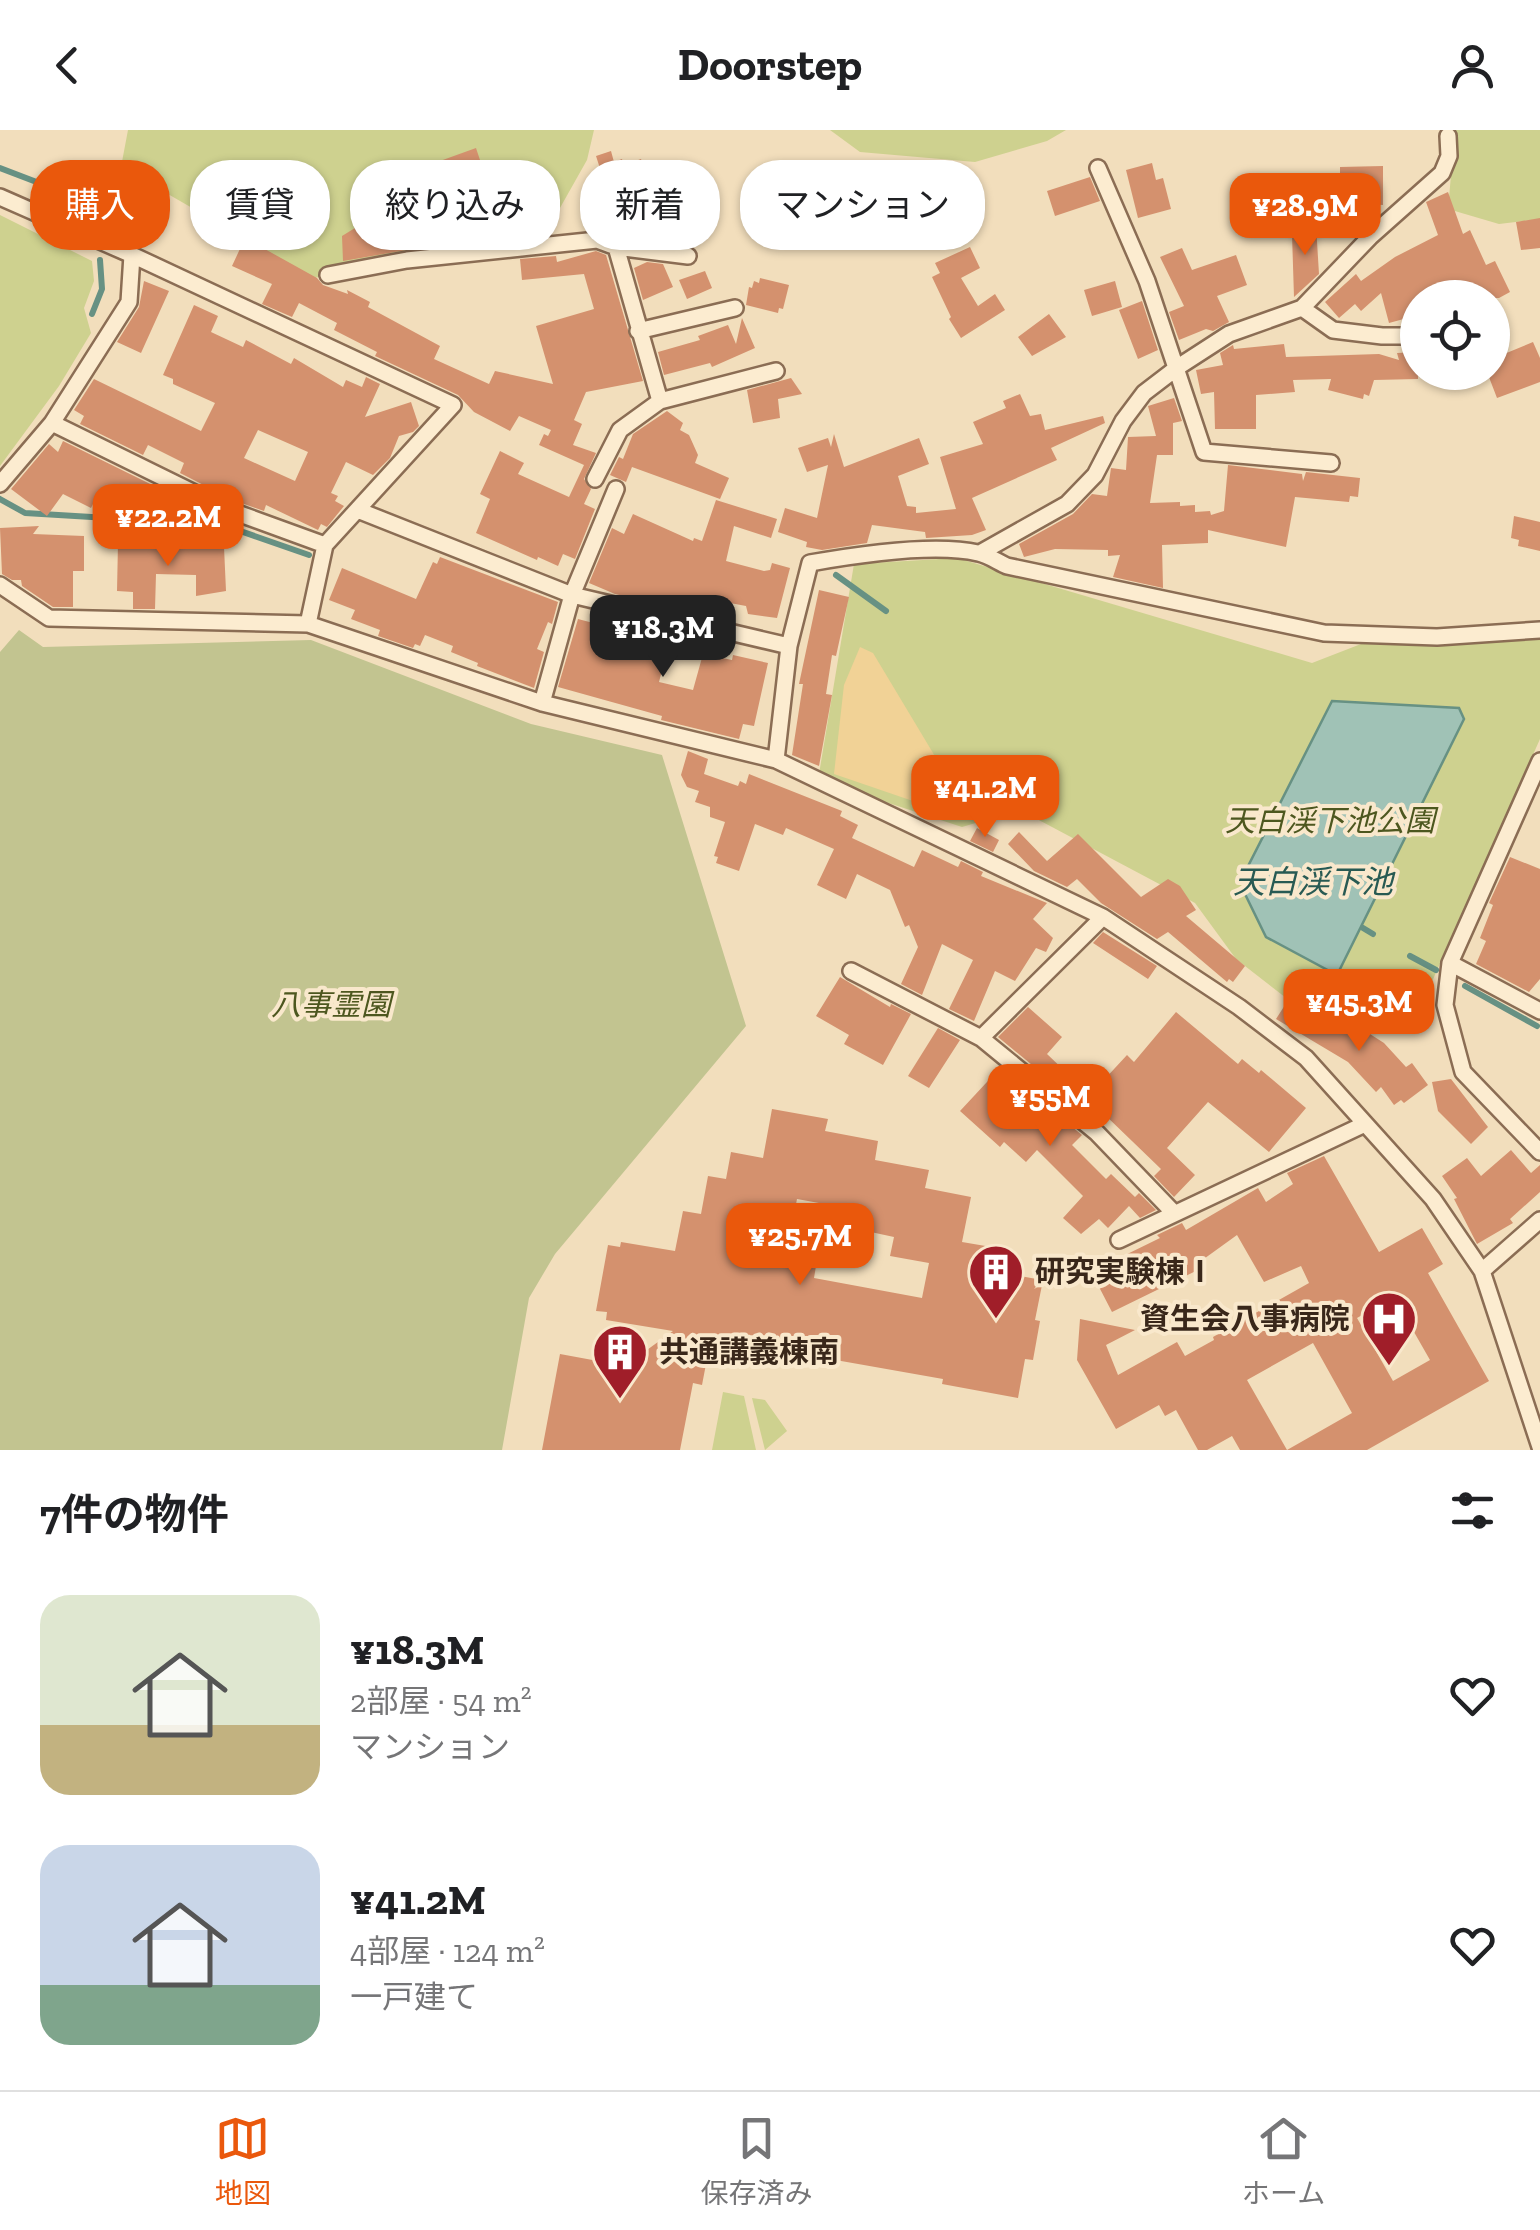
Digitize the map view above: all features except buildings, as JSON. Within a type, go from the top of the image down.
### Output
[{"type":"street","points":[[980,553],[1067,504],[1095,475],[1144,392],[1229,334],[1302,308],[1370,237],[1442,173],[1449,156],[1448,136]]},
{"type":"street","points":[[1098,168],[1147,280],[1204,452],[1331,463]]},
{"type":"street","points":[[0,196],[453,406],[325,545],[308,624]]},
{"type":"street","points":[[328,275],[407,260],[580,241]]},
{"type":"street","points":[[617,250],[660,401]]},
{"type":"street","points":[[645,250],[688,256]]},
{"type":"street","points":[[0,484],[52,423],[129,302],[132,255]]},
{"type":"street","points":[[638,331],[735,308]]},
{"type":"street","points":[[1302,308],[1333,330],[1400,336]]},
{"type":"street","points":[[596,479],[620,430],[660,401],[776,371]]},
{"type":"street","points":[[52,423],[229,510],[325,545]]},
{"type":"street","points":[[542,703],[572,595],[616,489]]},
{"type":"street","points":[[360,511],[572,595],[790,646]]},
{"type":"street","points":[[776,760],[790,646],[810,563],[876,552],[960,551],[980,553],[1007,566],[1324,633],[1437,637],[1540,630]]},
{"type":"street","points":[[0,585],[48,618],[308,624],[542,703],[776,760],[1103,917],[1239,1007],[1306,1058],[1433,1199],[1482,1271],[1540,1447]]},
{"type":"street","points":[[1540,761],[1450,963],[1445,1005],[1463,1072],[1540,1152]]},
{"type":"street","points":[[981,1038],[1103,917]]},
{"type":"street","points":[[1450,963],[1540,1011]]},
{"type":"street","points":[[851,971],[981,1038],[1097,1133],[1174,1213]]},
{"type":"street","points":[[1119,1240],[1365,1124]]},
{"type":"street","points":[[1482,1271],[1540,1220]]},
{"type":"green space","points":[[128,130],[594,130],[587,160],[580,160],[580,172],[560,208],[560,160],[350,160],[350,250],[467,250],[314,278],[265,250],[330,250],[330,160],[190,160],[190,207],[170,195],[170,160],[122,160]]},
{"type":"green space","points":[[830,130],[1066,130],[1047,141],[982,160],[860,152]]},
{"type":"green space","points":[[1455,130],[1540,130],[1540,219],[1499,224],[1448,209]]},
{"type":"green space","points":[[0,215],[30,230],[30,250],[70,250],[92,261],[94,281],[84,308],[91,333],[59,386],[0,466]]},
{"type":"green space","name":"天白渓下池公園","points":[[957,558],[1312,663],[1361,644],[1454,645],[1540,638],[1540,739],[1430,986],[1409,1009],[1368,1019],[1336,1018],[1299,1008],[1236,959],[1195,903],[1020,810],[962,827],[818,780],[854,564]]},
{"type":"green space","name":"八事霊園","points":[[19,630],[43,647],[311,640],[531,724],[662,755],[746,1026],[555,1254],[529,1298],[502,1450],[0,1450],[0,652]]},
{"type":"green space","points":[[723,1392],[744,1396],[756,1450],[712,1450]]},
{"type":"green space","points":[[752,1398],[765,1400],[787,1431],[765,1450]]},
{"type":"sand","points":[[860,647],[873,653],[951,783],[945,812],[834,774],[844,685]]},
{"type":"water","name":"天白渓下池","points":[[1332,701],[1459,708],[1464,719],[1337,975],[1266,937],[1244,892],[1247,885],[1241,880]]},
{"type":"waterway","points":[[0,168],[30,179]]},
{"type":"waterway","points":[[92,314],[102,289],[100,260]]},
{"type":"waterway","points":[[0,499],[25,513],[175,522]]},
{"type":"waterway","points":[[187,523],[223,525],[309,555]]},
{"type":"waterway","points":[[836,575],[886,611]]},
{"type":"waterway","points":[[1363,928],[1373,934]]},
{"type":"waterway","points":[[1410,956],[1436,970]]},
{"type":"waterway","points":[[1465,986],[1537,1026]]},
{"type":"place","name":"研究実験棟Ⅰ","points":[[996,1321]]},
{"type":"place","name":"資生会八事病院","points":[[1389,1368]]},
{"type":"place","name":"共通講義棟南","points":[[620,1401]]}]
